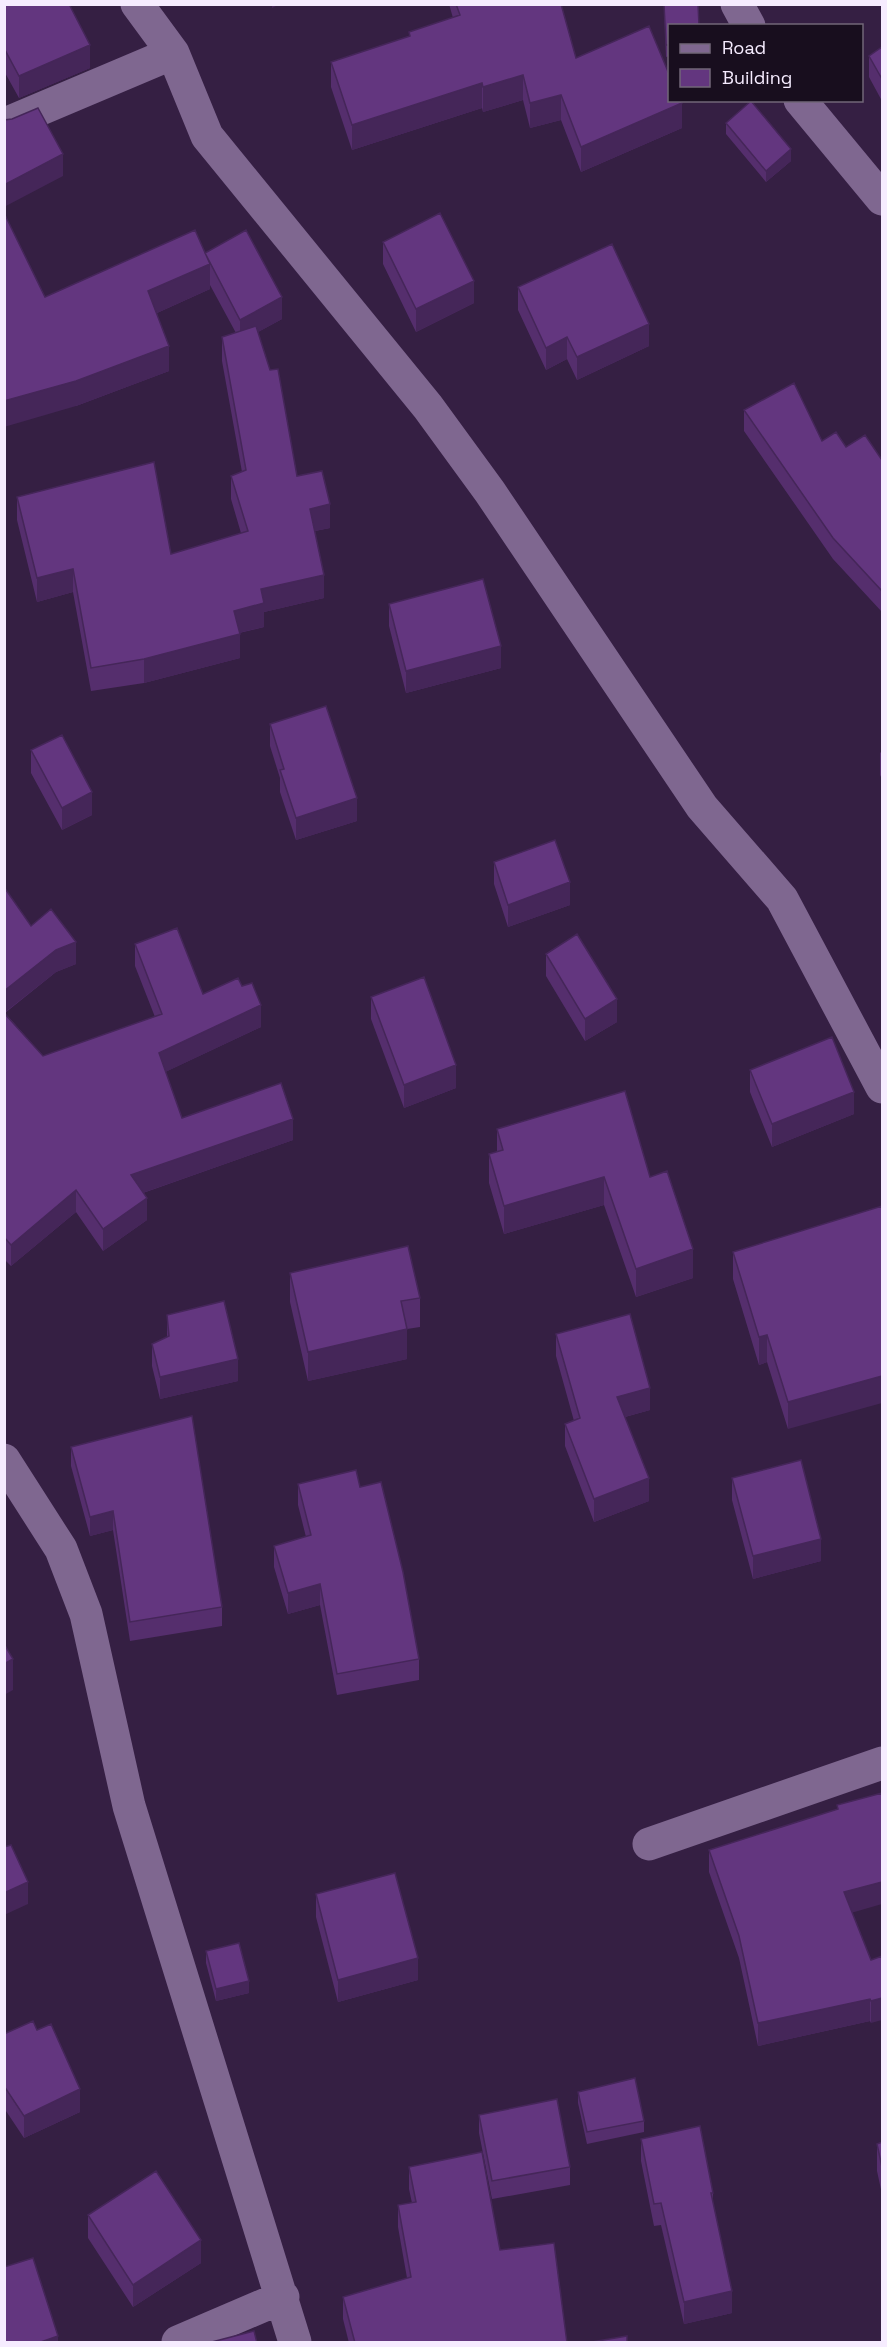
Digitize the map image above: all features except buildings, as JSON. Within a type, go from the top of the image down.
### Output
[{"type":"street","points":[[137,4],[172,52],[207,136],[428,407],[490,492],[702,807],[782,899],[882,1087]]},
{"type":"street","points":[[737,4],[748,24]]},
{"type":"street","points":[[5,124],[172,52]]},
{"type":"street","points":[[802,102],[882,199]]},
{"type":"street","points":[[4,1460],[61,1549],[86,1614],[129,1806],[283,2297],[295,2343]]},
{"type":"street","points":[[649,1844],[882,1763]]},
{"type":"street","points":[[178,2343],[283,2297]]}]
